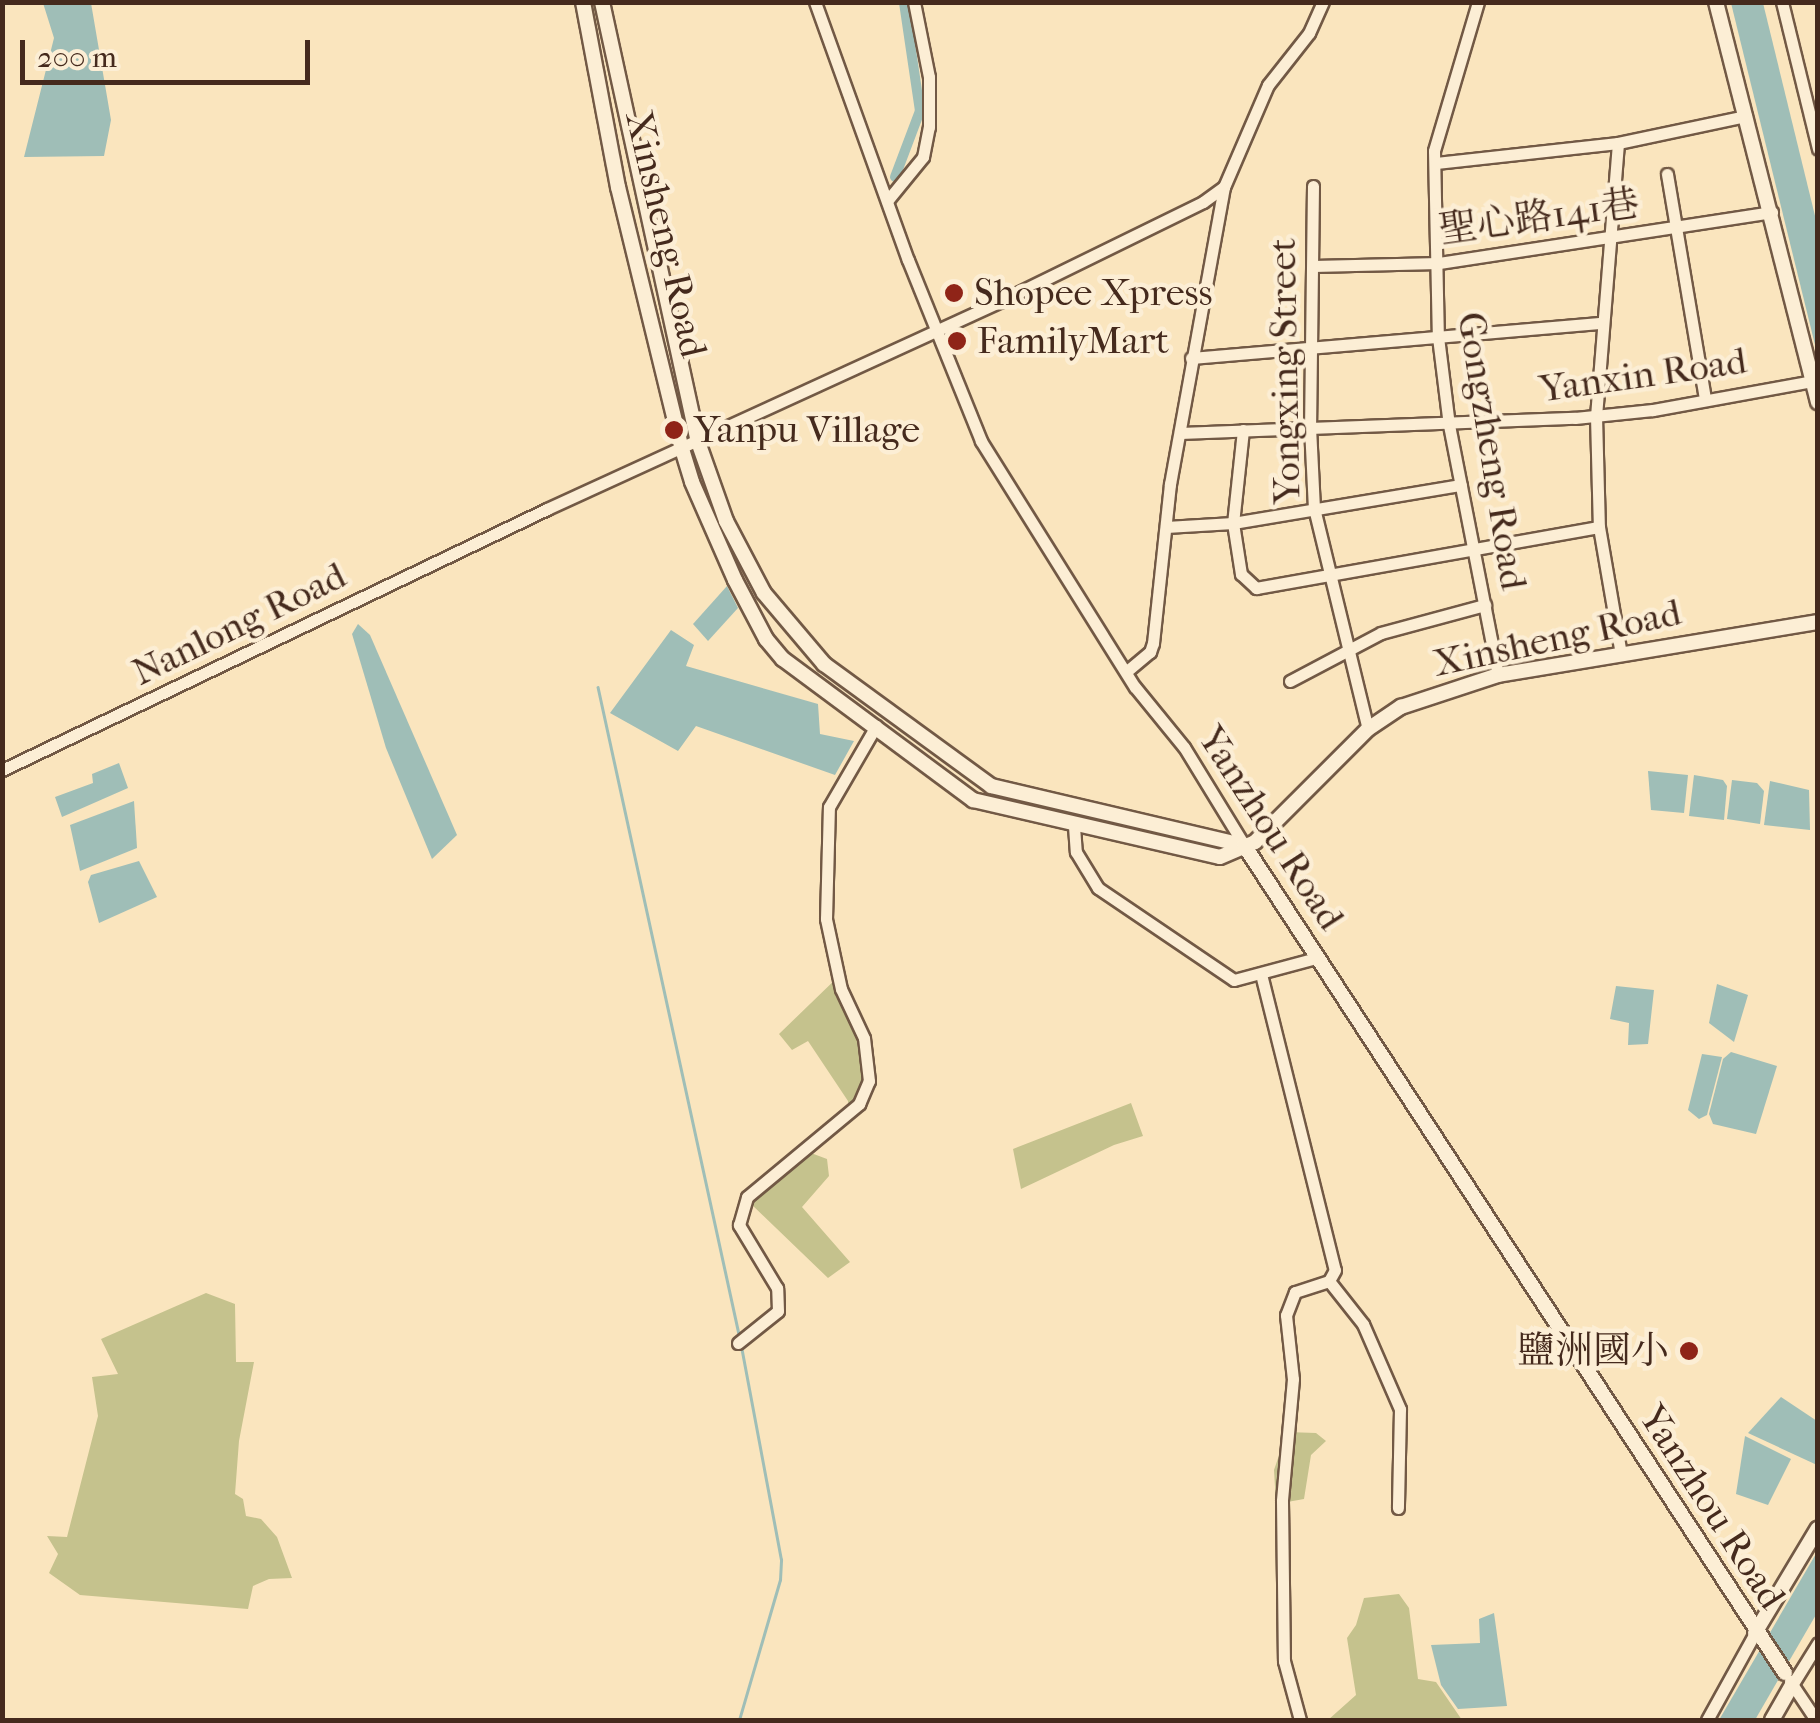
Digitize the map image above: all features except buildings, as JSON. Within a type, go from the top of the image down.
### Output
[{"type":"street","name":"Xinsheng Road","points":[[583,2],[618,187],[682,448],[692,482],[766,639],[783,659],[973,800],[1074,826],[1220,856],[1256,842],[1368,728],[1401,707],[1498,675],[1818,622]]},
{"type":"street","name":"Xinsheng Road","points":[[602,2],[697,439],[726,521],[764,594],[824,664],[992,786],[1244,846]]},
{"type":"street","name":"Yanzhou Road","points":[[816,2],[886,201],[981,441],[1128,671],[1135,688],[1184,747],[1316,958],[1788,1679]]},
{"type":"street","points":[[886,201],[924,157],[929,127],[929,77],[914,2]]},
{"type":"street","points":[[1128,671],[1150,652],[1153,643],[1191,358],[1224,187],[1268,84],[1309,33],[1323,2]]},
{"type":"street","name":"Gongzheng Road","points":[[1478,2],[1434,151],[1438,337],[1449,424],[1498,675]]},
{"type":"street","points":[[1716,2],[1818,402]]},
{"type":"street","points":[[1782,2],[1818,149]]},
{"type":"street","points":[[1436,164],[1618,142],[1746,116]]},
{"type":"street","points":[[1618,142],[1600,323],[1596,416],[1599,526],[1621,655]]},
{"type":"street","points":[[1667,174],[1705,399]]},
{"type":"street","name":"Yongxing Street","points":[[1313,186],[1310,427],[1314,508],[1368,728]]},
{"type":"street","name":"Nanlong Road","points":[[2,770],[1204,202],[1224,187]]},
{"type":"street","name":"聖心路141巷","points":[[1313,266],[1439,263],[1772,212]]},
{"type":"street","points":[[1191,358],[1600,323]]},
{"type":"street","name":"Yanxin Road","points":[[1180,434],[1596,416],[1813,382]]},
{"type":"street","points":[[1243,430],[1232,523],[1241,574],[1256,588],[1599,526]]},
{"type":"street","points":[[1166,528],[1232,523],[1461,485]]},
{"type":"street","points":[[1290,681],[1397,628],[1485,605]]},
{"type":"street","points":[[738,1343],[778,1311],[778,1288],[739,1225],[747,1197],[859,1104],[868,1081],[864,1038],[841,989],[826,919],[829,807],[876,726]]},
{"type":"street","points":[[1074,826],[1076,852],[1098,888],[1234,980],[1316,958]]},
{"type":"street","points":[[1261,974],[1335,1270],[1329,1281],[1295,1292],[1286,1315],[1292,1378],[1282,1500],[1284,1661],[1300,1720]]},
{"type":"street","points":[[1329,1281],[1364,1324],[1400,1409],[1398,1508]]},
{"type":"street","points":[[1707,1720],[1759,1638],[1818,1528]]},
{"type":"street","points":[[1772,1720],[1788,1679],[1818,1642]]},
{"type":"street","points":[[1788,1679],[1816,1720]]},
{"type":"shaded area","points":[[841,974],[871,1083],[849,1117],[848,1101],[808,1041],[792,1050],[779,1034]]},
{"type":"shaded area","points":[[1131,1103],[1143,1136],[1114,1145],[1021,1189],[1013,1149]]},
{"type":"shaded area","points":[[811,1153],[827,1159],[829,1176],[802,1207],[850,1262],[828,1278],[749,1202],[772,1177]]},
{"type":"shaded area","points":[[206,1293],[235,1304],[236,1362],[254,1362],[239,1441],[235,1494],[243,1499],[246,1516],[261,1519],[277,1537],[292,1578],[269,1579],[253,1586],[248,1609],[80,1595],[49,1573],[58,1554],[47,1536],[67,1537],[98,1416],[92,1377],[118,1374],[101,1339]]},
{"type":"shaded area","points":[[1287,1432],[1316,1433],[1326,1441],[1311,1455],[1304,1499],[1276,1504],[1274,1470]]},
{"type":"shaded area","points":[[1399,1594],[1409,1608],[1418,1679],[1436,1682],[1462,1720],[1328,1720],[1356,1695],[1347,1638],[1356,1625],[1364,1598]]},
{"type":"water","points":[[43,3],[91,3],[111,120],[104,156],[24,157],[54,38]]},
{"type":"water","points":[[1731,3],[1763,3],[1817,224],[1817,353]]},
{"type":"water","points":[[727,586],[738,608],[708,641],[693,624]]},
{"type":"water","points":[[358,624],[370,635],[457,835],[432,859],[386,748],[352,634]]},
{"type":"water","points":[[671,630],[694,645],[686,666],[818,704],[820,734],[854,741],[835,775],[696,726],[678,751],[610,713]]},
{"type":"water","points":[[119,763],[128,788],[62,817],[55,797],[93,783],[92,774]]},
{"type":"water","points":[[1648,771],[1688,775],[1684,813],[1651,810]]},
{"type":"water","points":[[1694,775],[1723,780],[1727,786],[1724,820],[1689,816]]},
{"type":"water","points":[[1732,780],[1757,783],[1764,791],[1760,824],[1727,819]]},
{"type":"water","points":[[1770,781],[1809,790],[1810,830],[1764,825]]},
{"type":"water","points":[[134,801],[137,848],[80,871],[70,825]]},
{"type":"water","points":[[139,861],[157,897],[99,923],[88,882],[91,875]]},
{"type":"water","points":[[1717,984],[1748,995],[1734,1042],[1709,1023]]},
{"type":"water","points":[[1616,986],[1654,990],[1648,1044],[1628,1045],[1629,1023],[1610,1019]]},
{"type":"water","points":[[1731,1052],[1777,1066],[1756,1134],[1713,1124],[1709,1114],[1723,1059]]},
{"type":"water","points":[[1702,1054],[1722,1057],[1707,1115],[1699,1119],[1688,1110]]},
{"type":"water","points":[[1781,1397],[1817,1421],[1817,1465],[1748,1433]]},
{"type":"water","points":[[1745,1436],[1791,1459],[1768,1505],[1736,1494]]},
{"type":"water","points":[[1817,1552],[1817,1613],[1755,1720],[1719,1720]]},
{"type":"water","points":[[1494,1613],[1507,1706],[1458,1709],[1441,1685],[1431,1645],[1480,1643],[1479,1619]]},
{"type":"waterway","points":[[895,177],[920,111],[904,2]]},
{"type":"waterway","points":[[598,687],[739,1334]]},
{"type":"waterway","points":[[739,1720],[780,1580],[781,1560],[741,1347]]},
{"type":"place","name":"Shopee Xpress","points":[[954,293]]},
{"type":"place","name":"FamilyMart","points":[[957,341]]},
{"type":"place","name":"Yanpu Village","points":[[674,430]]},
{"type":"place","name":"鹽洲國小","points":[[1689,1351]]}]
